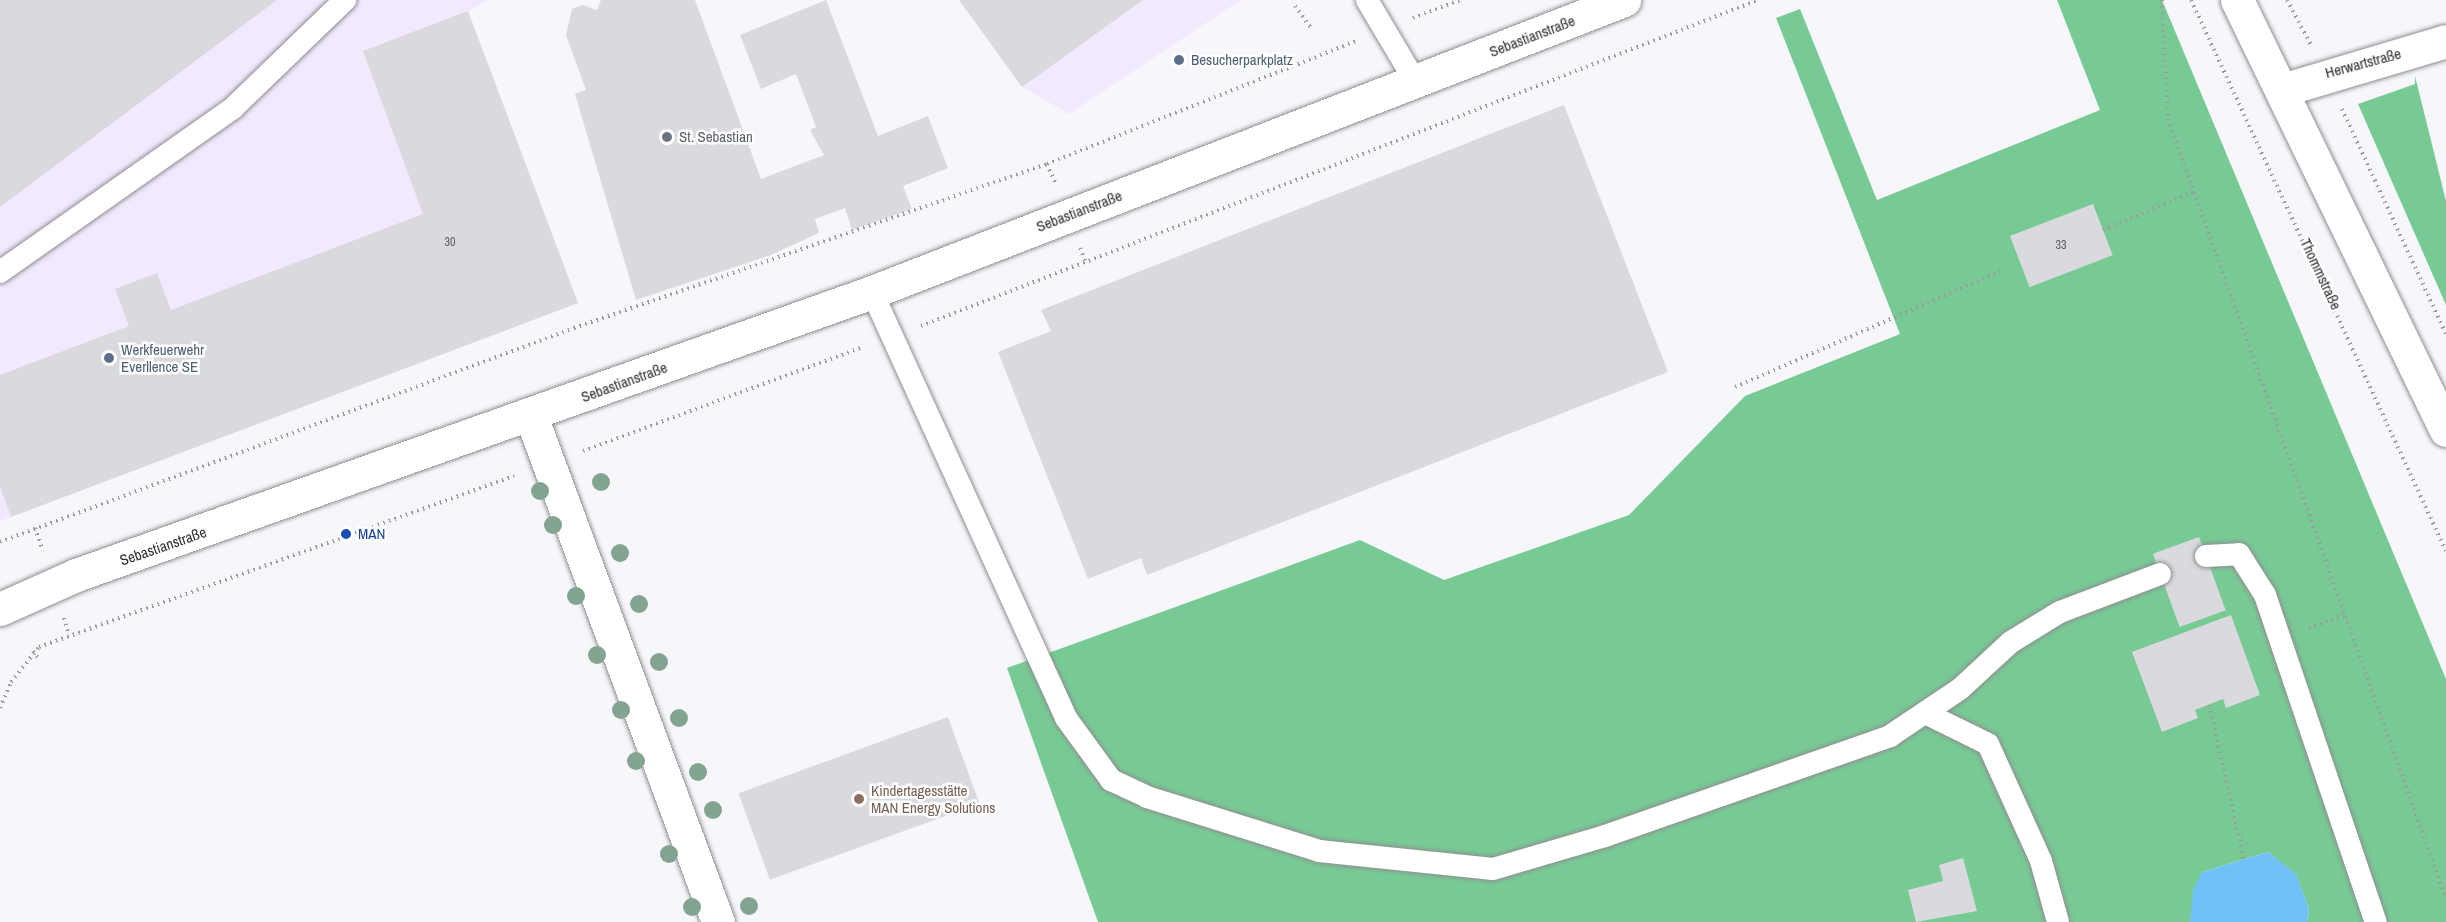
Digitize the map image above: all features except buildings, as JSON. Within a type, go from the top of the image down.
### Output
[{"type":"main road","name":"Sebastianstraße","points":[[0,609],[76,575],[531,416],[872,292],[1624,0]]},
{"type":"main road","points":[[2237,0],[2446,430]]},
{"type":"main road","name":"Herwartstraße","points":[[2282,90],[2325,73],[2446,41]]},
{"type":"main road","points":[[531,416],[718,922]]},
{"type":"lane","points":[[0,272],[233,108],[345,0]]},
{"type":"lane","points":[[1367,0],[1388,28],[1415,81]]},
{"type":"lane","points":[[872,292],[1066,718],[1111,780],[1147,797],[1319,851],[1494,869],[1890,736],[1960,689],[2011,642],[2060,612],[2160,574]]},
{"type":"lane","points":[[2206,556],[2239,554],[2265,596],[2376,922]]},
{"type":"lane","points":[[1925,713],[1988,744],[2041,861],[2058,922]]},
{"type":"path","points":[[0,542],[574,328],[1047,164],[1460,0]]},
{"type":"path","points":[[2162,0],[2168,119],[2446,899]]},
{"type":"path","name":"Thommstraße","points":[[2191,0],[2446,551]]},
{"type":"path","points":[[2287,0],[2325,73],[2446,334]]},
{"type":"path","points":[[1295,6],[1312,29]]},
{"type":"path","points":[[2103,230],[2194,192]]},
{"type":"path","points":[[1735,387],[2000,271]]},
{"type":"path","points":[[0,708],[33,651],[69,635]]},
{"type":"path","points":[[33,651],[38,658]]},
{"type":"path","points":[[2209,705],[2244,860]]},
{"type":"shaded area","points":[[0,0],[487,0],[468,12],[578,303],[0,521]]},
{"type":"shaded area","points":[[959,0],[1241,0],[1069,114],[1022,87]]},
{"type":"green space","points":[[2057,0],[2162,0],[2446,679],[2446,922],[2307,922],[2309,909],[2296,875],[2268,852],[2202,872],[2190,922],[1098,922],[1007,668],[1360,540],[1444,580],[1629,515],[1745,396],[1900,334],[1776,18],[1800,9],[1877,200],[2100,110]]},
{"type":"green space","points":[[2415,76],[2446,201],[2446,305],[2358,104],[2415,84]]},
{"type":"water","points":[[2268,852],[2296,874],[2309,909],[2307,922],[2190,922],[2193,891],[2202,872]]},
{"type":"place","name":"Besucherparkplatz","points":[[1179,60]]},
{"type":"place","name":"St. Sebastian","points":[[667,137]]},
{"type":"place","name":"Werkfeuerwehr Everllence SE","points":[[109,358]]},
{"type":"place","name":"MAN","points":[[346,534]]},
{"type":"place","name":"Kindertagesstätte MAN Energy Solutions","points":[[859,799]]}]
